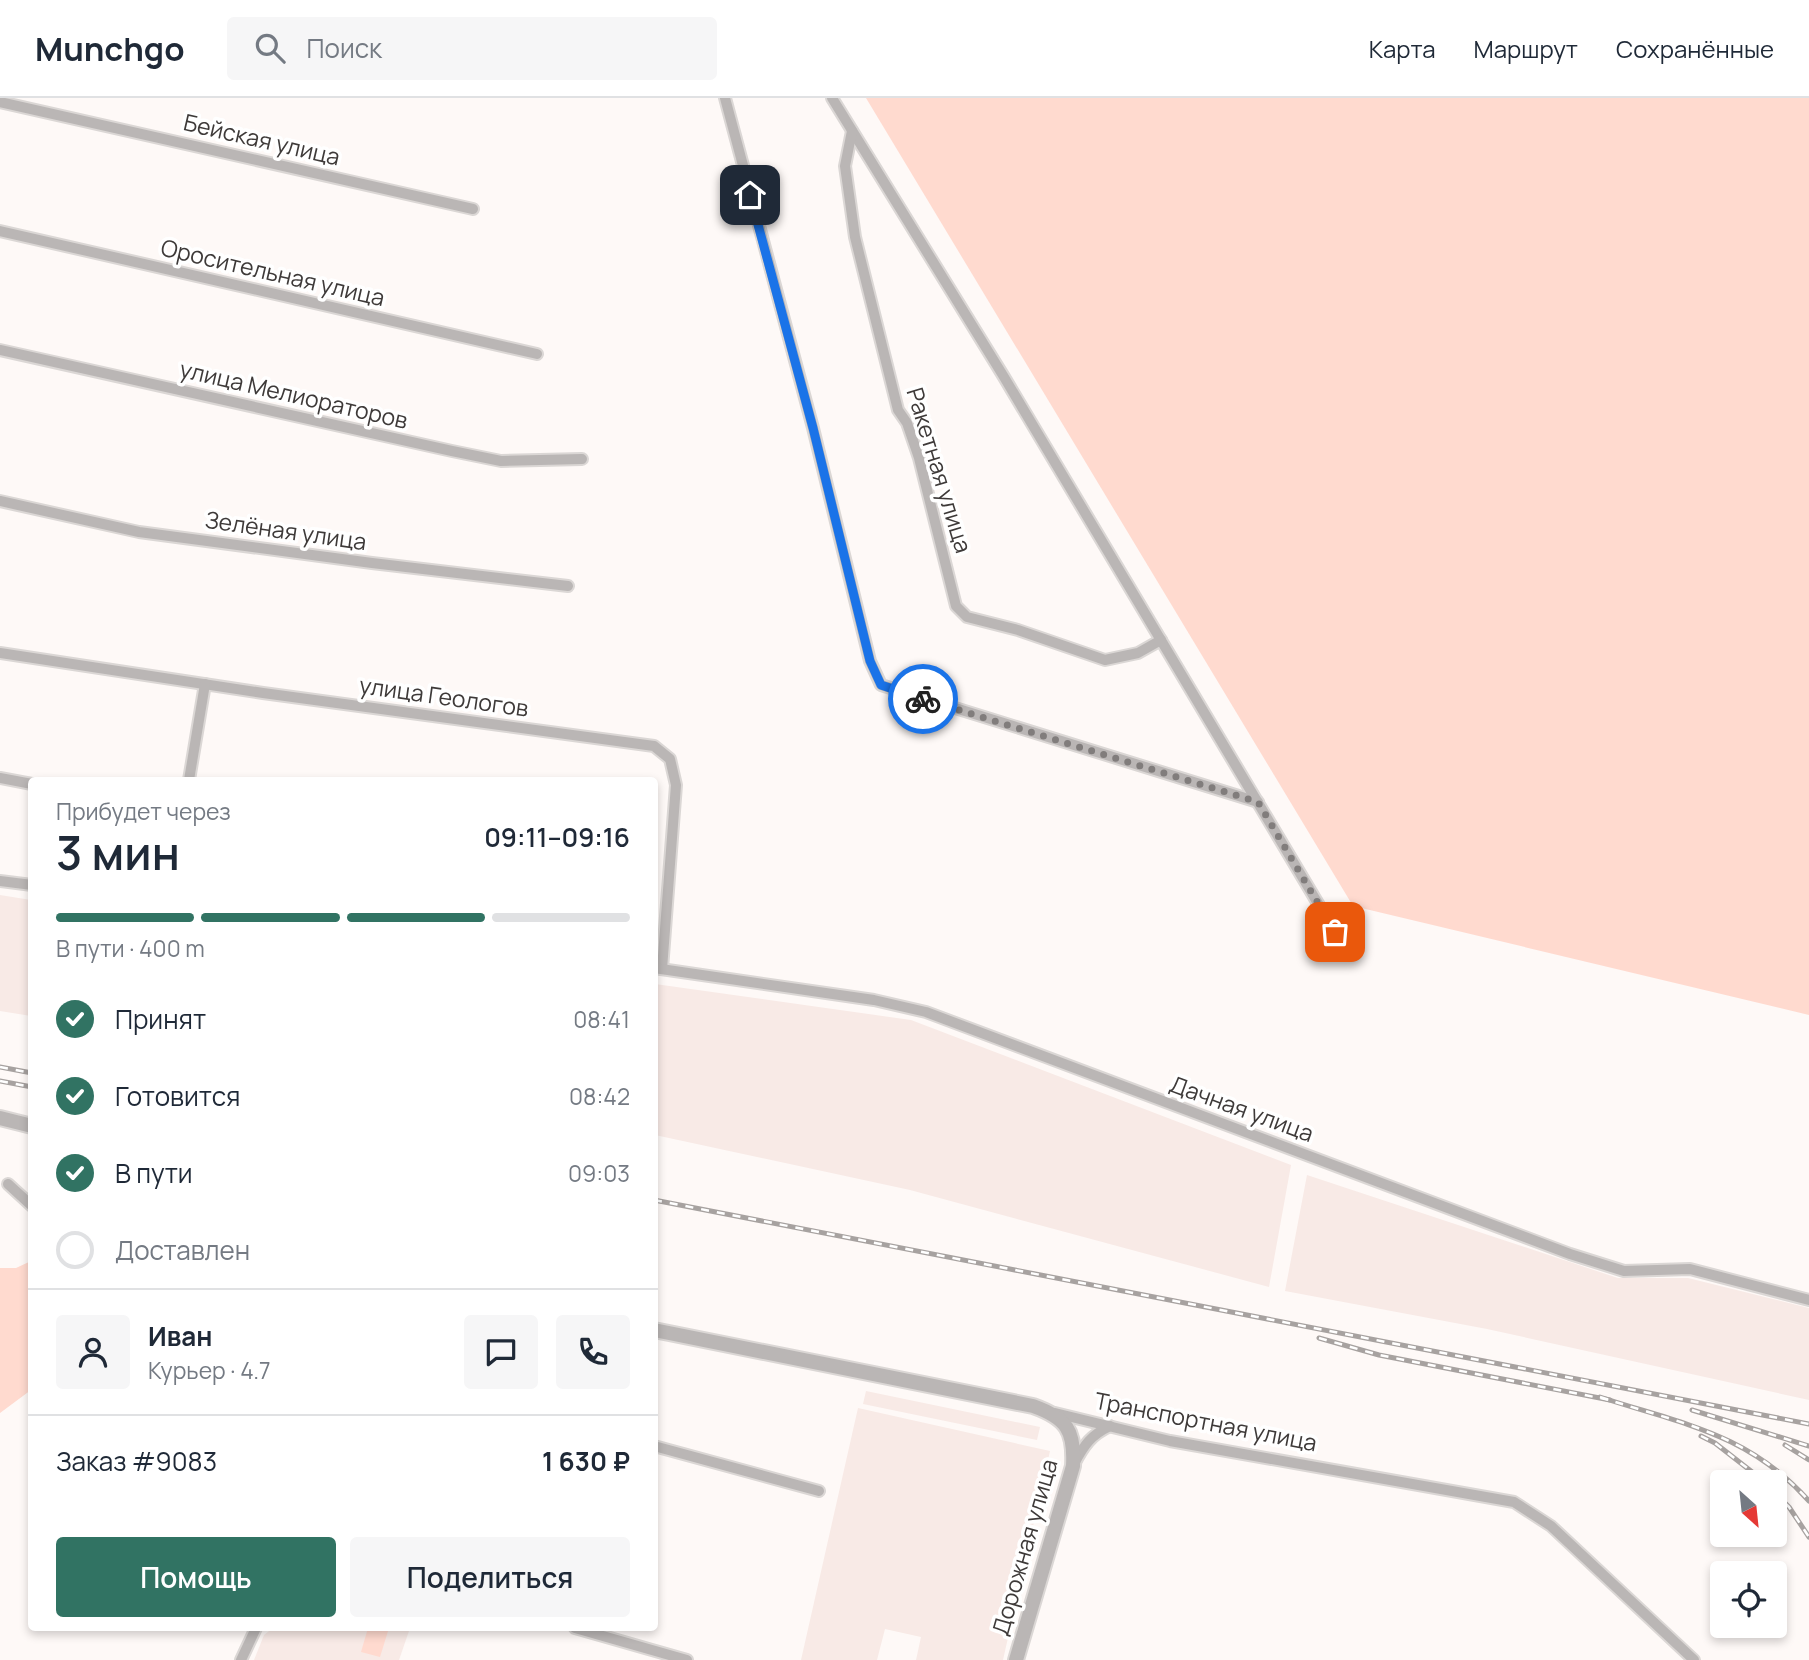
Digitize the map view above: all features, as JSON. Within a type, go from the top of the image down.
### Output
[{"type":"street","points":[[725,98],[816,440],[870,661],[881,685],[1258,802]]},
{"type":"street","points":[[832,98],[1011,388],[1335,932]]},
{"type":"street","name":"Бейская улица","points":[[0,102],[473,209]]},
{"type":"street","name":"Ракетная улица","points":[[852,131],[845,166],[855,237],[898,410],[907,423],[919,458],[956,606],[968,617],[1018,630],[1105,660],[1138,653],[1161,640]]},
{"type":"street","name":"Оросительная улица","points":[[0,231],[537,354]]},
{"type":"street","name":"улица Мелиораторов","points":[[0,350],[452,451],[501,460],[582,459]]},
{"type":"street","name":"Зелёная улица","points":[[0,501],[139,532],[568,586]]},
{"type":"street","name":"улица Геологов","points":[[0,653],[654,746],[670,759],[676,785],[659,936],[658,968]]},
{"type":"street","points":[[190,777],[205,684]]},
{"type":"street","points":[[0,778],[28,783]]},
{"type":"street","points":[[0,881],[28,884]]},
{"type":"street","name":"Дачная улица","points":[[658,968],[874,1000],[926,1012],[1570,1254],[1624,1271],[1690,1269],[1809,1300]]},
{"type":"street","points":[[0,1118],[28,1125]]},
{"type":"street","points":[[8,1184],[28,1202]]},
{"type":"street","name":"Транспортная улица","points":[[658,1331],[1033,1406],[1170,1441],[1514,1502],[1550,1526],[1664,1635],[1694,1660]]},
{"type":"street","name":"Дорожная улица","points":[[1016,1660],[1073,1466],[1074,1447],[1070,1433],[1063,1422],[1051,1412]]},
{"type":"street","points":[[1073,1466],[1085,1443],[1095,1433],[1110,1426]]},
{"type":"street","points":[[658,1448],[819,1491]]},
{"type":"street","points":[[241,1660],[255,1631]]},
{"type":"street","points":[[588,1631],[687,1660]]},
{"type":"shaded area","points":[[866,98],[1809,98],[1809,1015],[1353,906]]},
{"type":"shaded area","points":[[0,895],[28,900],[28,1016],[0,1011]]},
{"type":"shaded area","points":[[658,984],[911,1020],[1291,1165],[1269,1287],[910,1190],[658,1136]]},
{"type":"shaded area","points":[[1307,1175],[1618,1278],[1688,1278],[1809,1308],[1809,1400],[1487,1329],[1285,1291]]},
{"type":"shaded area","points":[[28,1262],[28,1392],[0,1413],[0,1268],[16,1268]]},
{"type":"shaded area","points":[[866,1391],[1040,1427],[1037,1440],[863,1404]]},
{"type":"shaded area","points":[[858,1408],[1050,1451],[1003,1660],[916,1660],[921,1637],[885,1629],[877,1660],[801,1660]]},
{"type":"shaded area","points":[[269,1631],[409,1631],[399,1660],[254,1660],[264,1635]]},
{"type":"shaded area","points":[[367,1631],[388,1631],[380,1657],[361,1652]]},
{"type":"railway","points":[[0,1067],[28,1072]]},
{"type":"railway","points":[[0,1081],[28,1086]]},
{"type":"railway","points":[[658,1201],[1809,1424]]},
{"type":"railway","points":[[1319,1338],[1379,1355],[1610,1400]]},
{"type":"railway","points":[[1600,1397],[1686,1424],[1738,1445],[1786,1478],[1809,1501]]},
{"type":"railway","points":[[1692,1410],[1809,1446]]},
{"type":"railway","points":[[1701,1436],[1715,1443],[1750,1470]]},
{"type":"railway","points":[[1785,1445],[1809,1460]]},
{"type":"railway","points":[[1787,1505],[1809,1537]]},
{"type":"way so far","points":[[923,699],[1258,802],[1335,932]]},
{"type":"route","points":[[750,195],[842,539],[870,661],[881,685],[923,699]]}]
